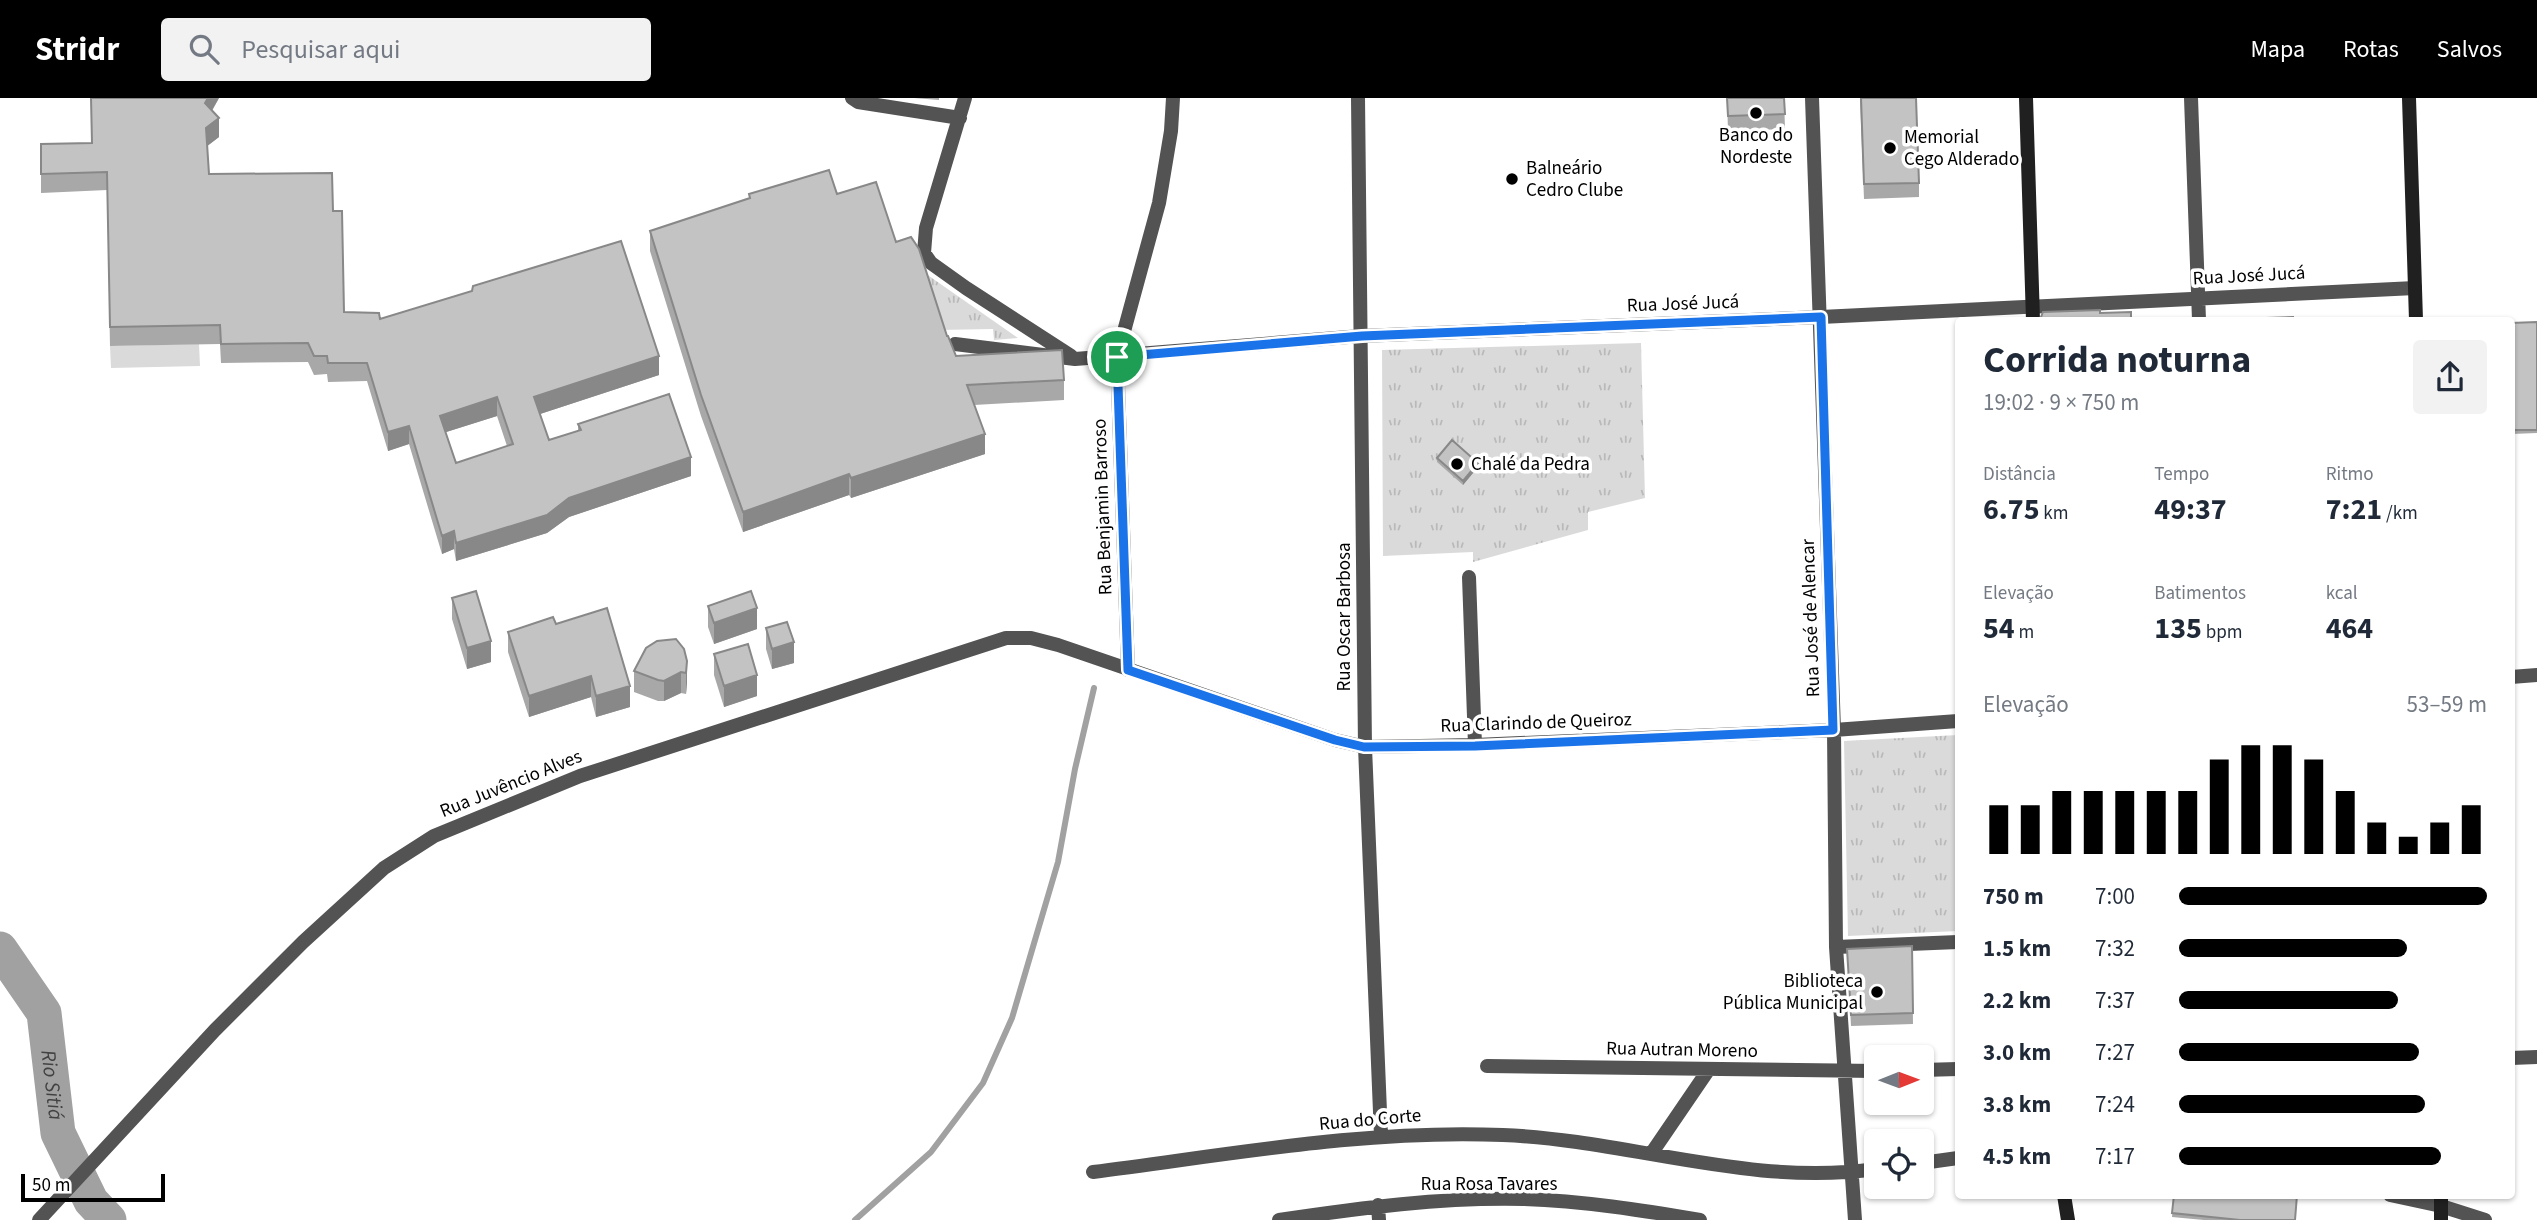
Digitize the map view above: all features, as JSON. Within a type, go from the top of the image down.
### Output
[{"type":"main road","points":[[2026,98],[2033,313]]},
{"type":"main road","points":[[2409,98],[2416,317]]},
{"type":"main road","points":[[2065,1199],[2068,1220]]},
{"type":"street","points":[[852,98],[858,102],[960,118]]},
{"type":"street","points":[[965,98],[926,228],[924,253],[931,263],[966,289],[1075,359]]},
{"type":"street","name":"Rua Benjamin Barroso","points":[[1128,670],[1117,357],[1159,203],[1171,131],[1173,98]]},
{"type":"street","name":"Rua Oscar Barbosa","points":[[1358,98],[1364,747],[1381,1136]]},
{"type":"street","name":"Rua José de Alencar","points":[[1812,98],[1833,730],[1836,947],[1856,1220]]},
{"type":"street","points":[[2192,98],[2199,317]]},
{"type":"street","name":"Rua José Jucá","points":[[954,344],[1075,359],[1362,336],[1821,317],[2033,313],[2198,298],[2415,288]]},
{"type":"street","points":[[1469,577],[1475,746]]},
{"type":"street","name":"Rua Juvêncio Alves","points":[[39,1220],[215,1030],[303,942],[384,868],[434,836],[580,776],[1006,638],[1031,638],[1058,645],[1128,670]]},
{"type":"street","name":"Rua Clarindo de Queiroz","points":[[1128,670],[1335,740],[1364,747],[1475,746],[1833,730],[1955,721]]},
{"type":"street","points":[[2515,677],[2537,675]]},
{"type":"street","points":[[1836,947],[1955,942]]},
{"type":"street","points":[[2515,1058],[2537,1057]]},
{"type":"street","name":"Rua Autran Moreno","points":[[1488,1066],[1864,1071]]},
{"type":"street","points":[[1651,1154],[1709,1069]]},
{"type":"street","points":[[1934,1070],[1955,1069]]},
{"type":"street","name":"Rua do Corte","points":[[1093,1172],[1381,1136],[1505,1135],[1566,1141],[1717,1167],[1786,1174],[1864,1171]]},
{"type":"street","points":[[1934,1161],[1955,1158]]},
{"type":"street","name":"Rua Rosa Tavares","points":[[1279,1220],[1378,1205],[1524,1199],[1616,1213],[1700,1220]]},
{"type":"street","points":[[2407,1199],[2485,1220]]},
{"type":"street","points":[[1378,1205],[1380,1220]]},
{"type":"green space","points":[[919,269],[1018,338],[994,340],[993,329],[938,330]]},
{"type":"green space","points":[[1641,343],[1645,498],[1588,512],[1588,530],[1473,562],[1473,552],[1383,556],[1382,350]]},
{"type":"green space","points":[[199,344],[200,366],[111,368],[110,346]]},
{"type":"green space","points":[[1955,735],[1955,931],[1848,936],[1844,741]]},
{"type":"building","points":[[91,98],[208,98],[205,103],[219,118],[206,128],[209,174],[332,173],[333,211],[342,211],[344,312],[379,313],[380,319],[472,291],[473,286],[621,241],[659,356],[534,397],[549,440],[581,430],[578,424],[669,394],[691,457],[569,498],[547,515],[456,543],[454,531],[442,536],[409,426],[388,432],[367,363],[328,363],[327,356],[314,356],[308,343],[221,344],[220,325],[110,327],[107,172],[41,174],[41,144],[92,143]],"holes":[[[497,397],[513,444],[456,463],[440,416]]]},
{"type":"building","points":[[1727,98],[1784,98],[1785,114],[1728,116]]},
{"type":"building","name":"Memorial Cego Alderado","points":[[1861,98],[1916,98],[1919,183],[1864,184]]},
{"type":"building","points":[[829,170],[837,194],[876,182],[896,242],[911,237],[919,249],[956,356],[1062,350],[1064,380],[967,385],[985,434],[851,478],[849,474],[743,512],[701,395],[650,231],[750,198],[749,194]]},
{"type":"building","points":[[2100,310],[2100,313],[2131,312],[2131,317],[2041,317],[2043,312]]},
{"type":"building","points":[[2537,322],[2537,430],[2515,430],[2515,323]]},
{"type":"building","name":"Chalé da Pedra","points":[[1452,440],[1478,463],[1463,481],[1437,458]]},
{"type":"building","points":[[476,591],[491,641],[467,648],[452,598]]},
{"type":"building","points":[[751,591],[757,608],[714,623],[708,606]]},
{"type":"building","points":[[607,608],[630,686],[596,696],[591,676],[529,696],[508,632],[553,617],[556,624]]},
{"type":"building","points":[[787,622],[794,642],[772,649],[766,628]]},
{"type":"building","points":[[676,639],[684,649],[686,673],[681,672],[664,681],[634,671],[646,648],[657,641]]},
{"type":"building","points":[[748,644],[757,675],[724,686],[714,654]]},
{"type":"building","name":"Biblioteca Pública Municipal","points":[[1912,946],[1913,1013],[1851,1015],[1847,949]]},
{"type":"building","points":[[2174,1199],[2297,1199],[2295,1220],[2240,1220],[2172,1213]]},
{"type":"waterway","points":[[855,1220],[931,1152],[983,1083],[1012,1018],[1058,862],[1075,769],[1094,688]]},
{"type":"waterway","name":"Rio Sitiá","points":[[0,949],[44,1013],[58,1133],[91,1201],[109,1220]]},
{"type":"place","name":"Banco do Nordeste","points":[[1756,113]]},
{"type":"place","name":"Memorial Cego Alderado","points":[[1890,148]]},
{"type":"place","name":"Balneário Cedro Clube","points":[[1512,179]]},
{"type":"place","name":"Chalé da Pedra","points":[[1457,464]]},
{"type":"place","name":"Biblioteca Pública Municipal","points":[[1877,992]]},
{"type":"route","points":[[1821,317],[1833,730],[1475,746],[1364,747],[1335,740],[1128,670],[1117,357],[1362,336],[1821,317]]}]
